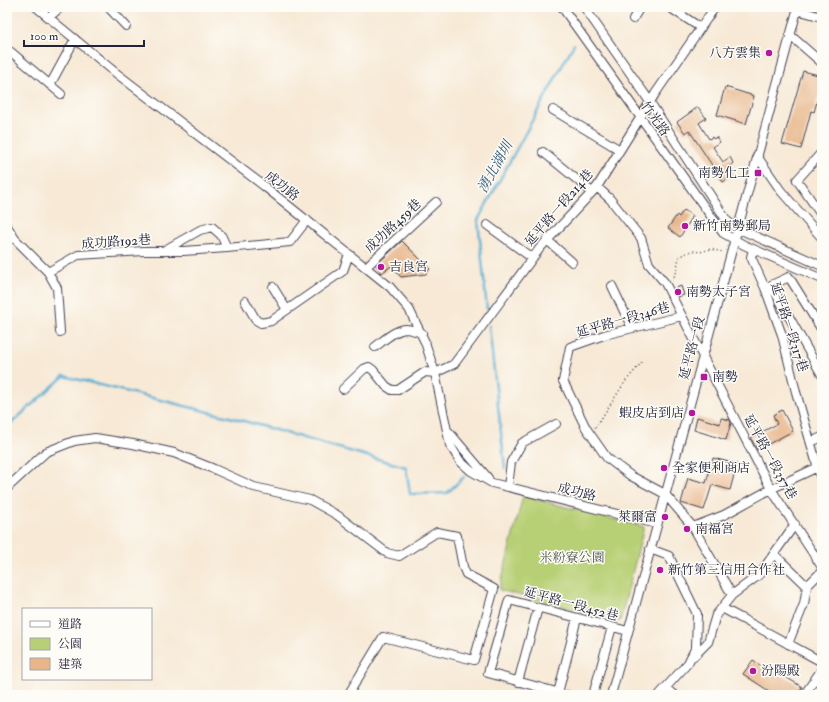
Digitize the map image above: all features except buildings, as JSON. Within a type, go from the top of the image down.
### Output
[{"type":"street","name":"成功路","points":[[36,7],[122,78],[307,220],[390,287],[409,308],[422,334],[435,373],[447,430],[492,483],[656,524]]},
{"type":"street","points":[[48,18],[61,7]]},
{"type":"street","points":[[108,7],[126,26]]},
{"type":"street","name":"竹光路","points":[[562,7],[723,233],[753,249],[822,279]]},
{"type":"street","name":"竹光路","points":[[584,7],[650,103],[727,221],[737,228],[822,266]]},
{"type":"street","points":[[633,20],[640,7]]},
{"type":"street","points":[[669,7],[700,28]]},
{"type":"street","name":"延平路一段214巷","points":[[344,389],[364,369],[369,367],[386,386],[392,390],[398,390],[425,372],[435,373],[454,364],[532,258],[594,190],[640,117],[715,7]]},
{"type":"street","points":[[797,8],[822,18]]},
{"type":"street","name":"延平路一段","points":[[611,695],[656,524],[797,8]]},
{"type":"street","points":[[790,35],[822,63]]},
{"type":"street","points":[[50,85],[75,39]]},
{"type":"street","points":[[11,52],[62,94]]},
{"type":"street","points":[[553,110],[620,150]]},
{"type":"street","name":"延平路一段357巷","points":[[543,152],[594,190],[610,199],[640,238],[649,264],[666,285],[771,489],[822,567]]},
{"type":"street","points":[[822,152],[797,180],[822,216]]},
{"type":"street","points":[[757,156],[781,190],[822,237]]},
{"type":"street","name":"成功路459巷","points":[[366,267],[436,202]]},
{"type":"street","name":"成功路192巷","points":[[48,272],[78,255],[144,251],[183,251],[290,242],[307,220]]},
{"type":"street","points":[[487,225],[532,258]]},
{"type":"street","points":[[7,226],[15,239],[48,272],[57,288],[60,332]]},
{"type":"street","points":[[162,251],[200,230],[212,227],[221,235],[227,248]]},
{"type":"street","points":[[547,240],[572,262]]},
{"type":"street","name":"延平路一段317巷","points":[[753,249],[751,257],[768,287],[822,482]]},
{"type":"street","points":[[245,301],[256,320],[262,323],[271,321],[343,271],[350,254]]},
{"type":"street","points":[[793,266],[789,277],[768,287],[822,375]]},
{"type":"street","points":[[789,277],[822,330]]},
{"type":"street","points":[[612,286],[632,328]]},
{"type":"street","points":[[273,287],[287,310]]},
{"type":"street","name":"延平路一段346巷","points":[[665,494],[630,476],[607,458],[591,435],[563,381],[570,347],[604,335],[682,316]]},
{"type":"street","points":[[374,347],[399,331],[407,329],[422,334]]},
{"type":"street","points":[[508,487],[511,462],[522,443],[556,424]]},
{"type":"street","points":[[811,442],[822,437]]},
{"type":"street","points":[[7,488],[46,452],[74,441],[95,438],[174,453],[214,469],[254,488],[310,500],[337,515],[387,553],[400,556],[437,532],[457,536],[463,567],[466,574],[494,590],[474,660],[382,637],[348,695]]},
{"type":"street","points":[[693,527],[724,514],[771,489],[818,467]]},
{"type":"street","points":[[665,494],[693,527],[732,595]]},
{"type":"street","points":[[659,695],[708,642],[716,615],[732,595],[759,575],[795,524]]},
{"type":"street","points":[[650,549],[669,556],[697,614],[696,646],[688,662]]},
{"type":"street","points":[[774,554],[807,586]]},
{"type":"street","points":[[788,644],[804,604],[807,586],[822,571]]},
{"type":"street","name":"延平路一段452巷","points":[[518,682],[488,673],[508,600],[628,631]]},
{"type":"street","points":[[538,608],[518,682],[567,695]]},
{"type":"street","points":[[722,608],[822,662]]},
{"type":"street","points":[[558,692],[577,618]]},
{"type":"street","points":[[594,695],[612,627]]},
{"type":"street","points":[[804,695],[822,669]]},
{"type":"street","points":[[665,688],[674,695]]},
{"type":"path","points":[[666,285],[671,281],[676,273],[679,257],[688,252],[700,252],[711,249],[730,255]]},
{"type":"path","points":[[591,435],[625,382],[642,362]]},
{"type":"green space","name":"米粉寮公園","points":[[523,496],[644,527],[620,621],[499,590]]},
{"type":"waterway","name":"湧北湖圳","points":[[487,309],[478,220],[574,44]]},
{"type":"waterway","name":"湧北湖圳","points":[[489,326],[505,468]]},
{"type":"waterway","points":[[7,427],[64,376],[233,418],[406,467],[410,494],[447,493],[464,477]]},
{"type":"place","name":"八方雲集","points":[[769,53]]},
{"type":"place","name":"南勢化工","points":[[758,173]]},
{"type":"place","name":"新竹南勢郵局","points":[[685,226]]},
{"type":"place","name":"吉良宮","points":[[381,267]]},
{"type":"place","name":"南勢太子宮","points":[[678,292]]},
{"type":"place","name":"南勢","points":[[704,377]]},
{"type":"place","name":"蝦皮店到店","points":[[692,413]]},
{"type":"place","name":"全家便利商店","points":[[664,468]]},
{"type":"place","name":"萊爾富","points":[[665,517]]},
{"type":"place","name":"南福宮","points":[[687,529]]},
{"type":"place","name":"新竹第三信用合作社","points":[[660,570]]},
{"type":"place","name":"汾陽殿","points":[[753,671]]}]
